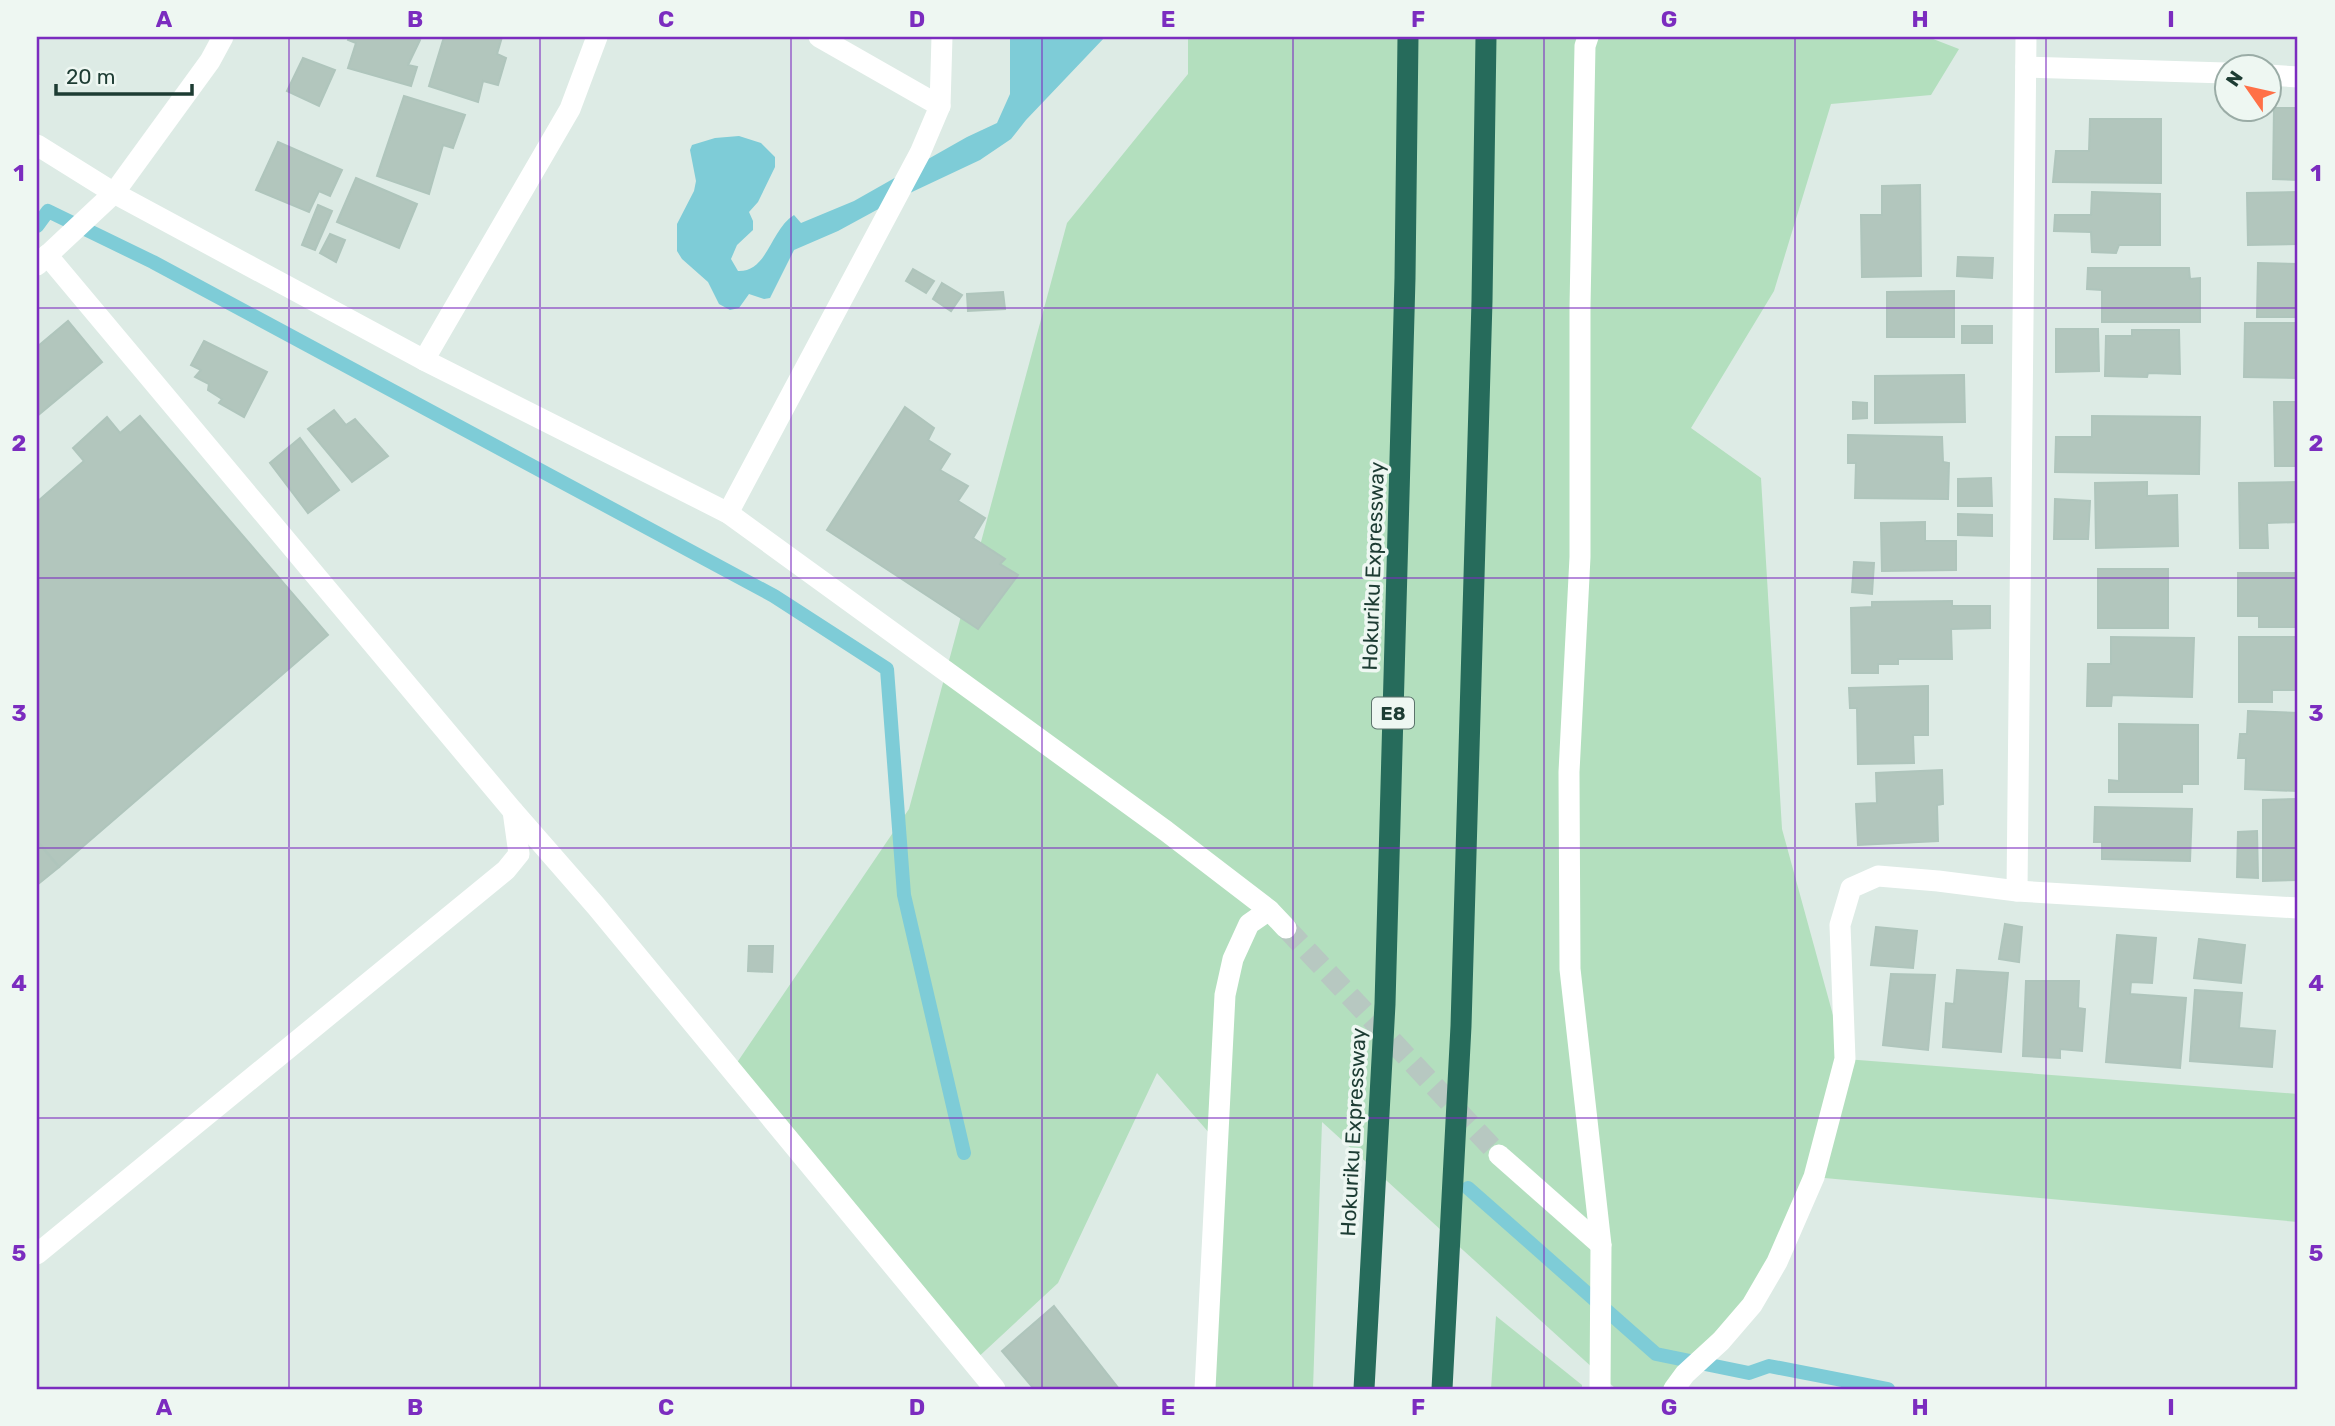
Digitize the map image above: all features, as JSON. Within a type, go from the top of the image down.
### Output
[{"type":"highway","name":"Hokuriku Expressway","points":[[1364,1389],[1385,990],[1405,278],[1408,37]]},
{"type":"highway","points":[[1442,1389],[1461,1026],[1482,300],[1486,37]]},
{"type":"street","points":[[223,37],[210,61],[110,197],[47,255],[513,811],[596,905],[995,1389]]},
{"type":"street","points":[[424,360],[569,109],[597,37]]},
{"type":"street","points":[[819,37],[940,106]]},
{"type":"street","points":[[729,513],[920,153],[940,106],[942,37]]},
{"type":"street","points":[[1588,37],[1585,46],[1580,307],[1580,557],[1569,772],[1570,956],[1601,1245],[1600,1389]]},
{"type":"street","points":[[2017,891],[2026,37]]},
{"type":"street","points":[[2026,67],[2212,73]]},
{"type":"street","points":[[37,145],[110,197],[424,360],[729,513],[1166,831],[1269,910],[1286,928]]},
{"type":"street","points":[[37,1254],[506,870],[519,854],[513,811]]},
{"type":"street","points":[[1679,1382],[1721,1341],[1752,1305],[1777,1262],[1814,1177],[1845,1059],[1840,925],[1851,888],[1878,876],[2017,891],[2298,908]]},
{"type":"street","points":[[1205,1389],[1225,995],[1233,959],[1249,924],[1269,910]]},
{"type":"street","points":[[1499,1155],[1601,1245]]},
{"type":"green space","points":[[1188,37],[1928,37],[1959,49],[1931,95],[1831,104],[1774,291],[1691,428],[1761,478],[1782,829],[1845,1059],[2298,1094],[2298,1222],[1814,1177],[1752,1305],[1679,1389],[1616,1389],[1322,1122],[1313,1389],[1206,1389],[1217,1142],[1157,1073],[1058,1283],[973,1362],[732,1070],[909,809],[1067,223],[1188,74]]},
{"type":"green space","points":[[1496,1316],[1582,1385],[1582,1389],[1491,1389]]},
{"type":"water","points":[[1010,37],[1105,37],[1011,139],[980,160],[794,250],[770,298],[764,299],[749,294],[739,308],[730,310],[719,304],[708,282],[682,259],[677,251],[677,224],[694,191],[696,181],[690,150],[692,145],[715,138],[739,136],[761,143],[775,157],[775,167],[758,202],[749,212],[753,230],[737,245],[731,259],[738,271],[748,269],[763,258],[779,230],[794,215],[801,223],[854,201],[997,123],[1010,94]]},
{"type":"building","points":[[349,37],[411,37],[420,40],[408,65],[417,67],[411,86],[348,68],[356,43],[348,40]]},
{"type":"building","points":[[444,37],[502,37],[497,54],[506,58],[498,85],[483,81],[478,102],[429,86]]},
{"type":"building","points":[[303,58],[335,70],[319,106],[287,91]]},
{"type":"building","points":[[404,96],[465,115],[453,148],[443,145],[429,194],[377,176]]},
{"type":"building","points":[[2282,108],[2298,108],[2298,180],[2273,179],[2274,122],[2282,122]]},
{"type":"building","points":[[2090,119],[2161,119],[2161,183],[2053,182],[2056,151],[2089,151]]},
{"type":"building","points":[[278,142],[342,170],[330,196],[319,191],[309,212],[256,190]]},
{"type":"building","points":[[356,178],[417,204],[399,248],[337,222]]},
{"type":"building","points":[[1920,185],[1921,276],[1862,277],[1861,215],[1882,215],[1882,186]]},
{"type":"building","points":[[2092,192],[2160,194],[2160,245],[2119,245],[2116,253],[2092,252],[2091,232],[2054,231],[2055,215],[2091,215]]},
{"type":"building","points":[[2298,192],[2298,244],[2248,245],[2247,193]]},
{"type":"building","points":[[318,205],[332,211],[315,250],[302,245]]},
{"type":"building","points":[[330,234],[345,240],[336,262],[320,253]]},
{"type":"building","points":[[1958,257],[1993,258],[1992,278],[1957,276]]},
{"type":"building","points":[[2258,263],[2298,264],[2298,317],[2257,317]]},
{"type":"building","points":[[2088,268],[2189,268],[2190,279],[2200,278],[2200,322],[2102,322],[2102,290],[2087,289]]},
{"type":"building","points":[[913,269],[934,281],[926,293],[906,281]]},
{"type":"building","points":[[942,283],[962,295],[951,311],[933,299]]},
{"type":"building","points":[[1954,291],[1954,337],[1887,337],[1887,292]]},
{"type":"building","points":[[1003,292],[1005,309],[968,311],[967,294]]},
{"type":"building","points":[[68,321],[102,362],[37,416],[37,347]]},
{"type":"building","points":[[2245,323],[2298,323],[2298,378],[2244,377]]},
{"type":"building","points":[[1962,326],[1992,326],[1992,343],[1962,343]]},
{"type":"building","points":[[2056,329],[2098,329],[2099,371],[2056,372]]},
{"type":"building","points":[[2132,330],[2179,330],[2180,374],[2148,373],[2147,377],[2105,376],[2106,336],[2132,336]]},
{"type":"building","points":[[204,341],[267,372],[244,417],[219,403],[222,399],[208,390],[209,384],[195,377],[201,370],[191,365]]},
{"type":"building","points":[[1964,375],[1965,422],[1875,423],[1875,376]]},
{"type":"building","points":[[1853,402],[1867,403],[1867,418],[1853,419]]},
{"type":"building","points":[[2274,402],[2298,402],[2298,466],[2275,466]]},
{"type":"building","points":[[905,407],[934,428],[928,440],[950,454],[940,470],[968,486],[958,501],[985,518],[973,538],[1005,559],[1000,564],[1018,575],[978,629],[827,530]]},
{"type":"building","points":[[334,410],[346,425],[355,419],[388,456],[352,482],[308,429]]},
{"type":"building","points":[[140,416],[328,635],[59,867],[37,841],[37,502],[84,461],[73,448],[107,417],[120,433]]},
{"type":"building","points":[[2092,416],[2200,417],[2199,474],[2055,472],[2056,437],[2092,437]]},
{"type":"building","points":[[1848,435],[1942,437],[1943,462],[1949,463],[1948,499],[1855,498],[1856,463],[1848,463]]},
{"type":"building","points":[[300,438],[339,490],[308,513],[270,463]]},
{"type":"building","points":[[1991,478],[1992,506],[1958,506],[1958,479]]},
{"type":"building","points":[[2147,482],[2147,496],[2177,495],[2178,546],[2096,548],[2095,483]]},
{"type":"building","points":[[2298,482],[2298,522],[2267,523],[2268,548],[2240,548],[2239,483]]},
{"type":"building","points":[[2055,499],[2090,501],[2088,539],[2054,539]]},
{"type":"building","points":[[1958,514],[1992,515],[1992,536],[1958,535]]},
{"type":"building","points":[[1925,522],[1925,541],[1956,541],[1956,570],[1882,571],[1881,523]]},
{"type":"building","points":[[1854,562],[1874,563],[1872,594],[1852,592]]},
{"type":"building","points":[[2098,569],[2168,569],[2168,628],[2098,628]]},
{"type":"building","points":[[2238,573],[2298,573],[2298,627],[2259,627],[2259,616],[2238,616]]},
{"type":"building","points":[[1952,601],[1952,606],[1990,606],[1990,628],[1951,629],[1952,659],[1898,659],[1898,664],[1878,664],[1878,673],[1852,673],[1851,608],[1872,607],[1872,602]]},
{"type":"building","points":[[2111,637],[2194,638],[2192,697],[2112,695],[2111,706],[2087,706],[2088,664],[2111,664]]},
{"type":"building","points":[[2239,637],[2298,637],[2298,690],[2272,690],[2272,702],[2239,702]]},
{"type":"building","points":[[1928,686],[1928,735],[1913,735],[1914,763],[1858,764],[1857,708],[1850,708],[1849,688]]},
{"type":"building","points":[[2248,711],[2298,713],[2297,791],[2245,789],[2246,758],[2238,758],[2240,734],[2247,734]]},
{"type":"building","points":[[2119,724],[2198,725],[2198,784],[2182,784],[2182,792],[2109,792],[2109,780],[2119,781]]},
{"type":"building","points":[[1942,770],[1943,804],[1937,805],[1938,841],[1858,845],[1856,804],[1877,803],[1876,773]]},
{"type":"building","points":[[2295,799],[2298,814],[2298,880],[2263,881],[2263,800]]},
{"type":"building","points":[[2095,807],[2192,809],[2190,861],[2102,859],[2102,842],[2094,842]]},
{"type":"building","points":[[2257,831],[2258,878],[2237,877],[2238,832]]},
{"type":"building","points":[[37,841],[59,867],[37,885]]},
{"type":"building","points":[[2005,924],[2022,927],[2019,962],[1999,959]]},
{"type":"building","points":[[1876,927],[1917,931],[1913,968],[1871,965]]},
{"type":"building","points":[[2117,935],[2156,938],[2152,983],[2131,982],[2130,994],[2186,998],[2180,1068],[2106,1062]]},
{"type":"building","points":[[2199,939],[2245,945],[2241,983],[2194,978]]},
{"type":"building","points":[[749,946],[773,946],[772,972],[748,971]]},
{"type":"building","points":[[1957,970],[2008,973],[2001,1052],[1943,1047],[1946,1003],[1954,1004]]},
{"type":"building","points":[[1891,974],[1935,975],[1928,1050],[1883,1045]]},
{"type":"building","points":[[2026,981],[2079,981],[2078,1008],[2085,1009],[2082,1051],[2060,1049],[2060,1058],[2023,1056]]},
{"type":"building","points":[[2195,990],[2242,993],[2239,1028],[2275,1031],[2272,1067],[2190,1061]]},
{"type":"building","points":[[1054,1306],[1119,1389],[1034,1389],[1002,1351]]},
{"type":"waterway","points":[[37,226],[48,211],[153,262],[774,596],[887,669],[904,895],[964,1153]]},
{"type":"waterway","points":[[1468,1188],[1656,1354],[1749,1373],[1769,1366],[1888,1389]]},
{"type":"tunnel","points":[[1286,928],[1499,1155]]}]
